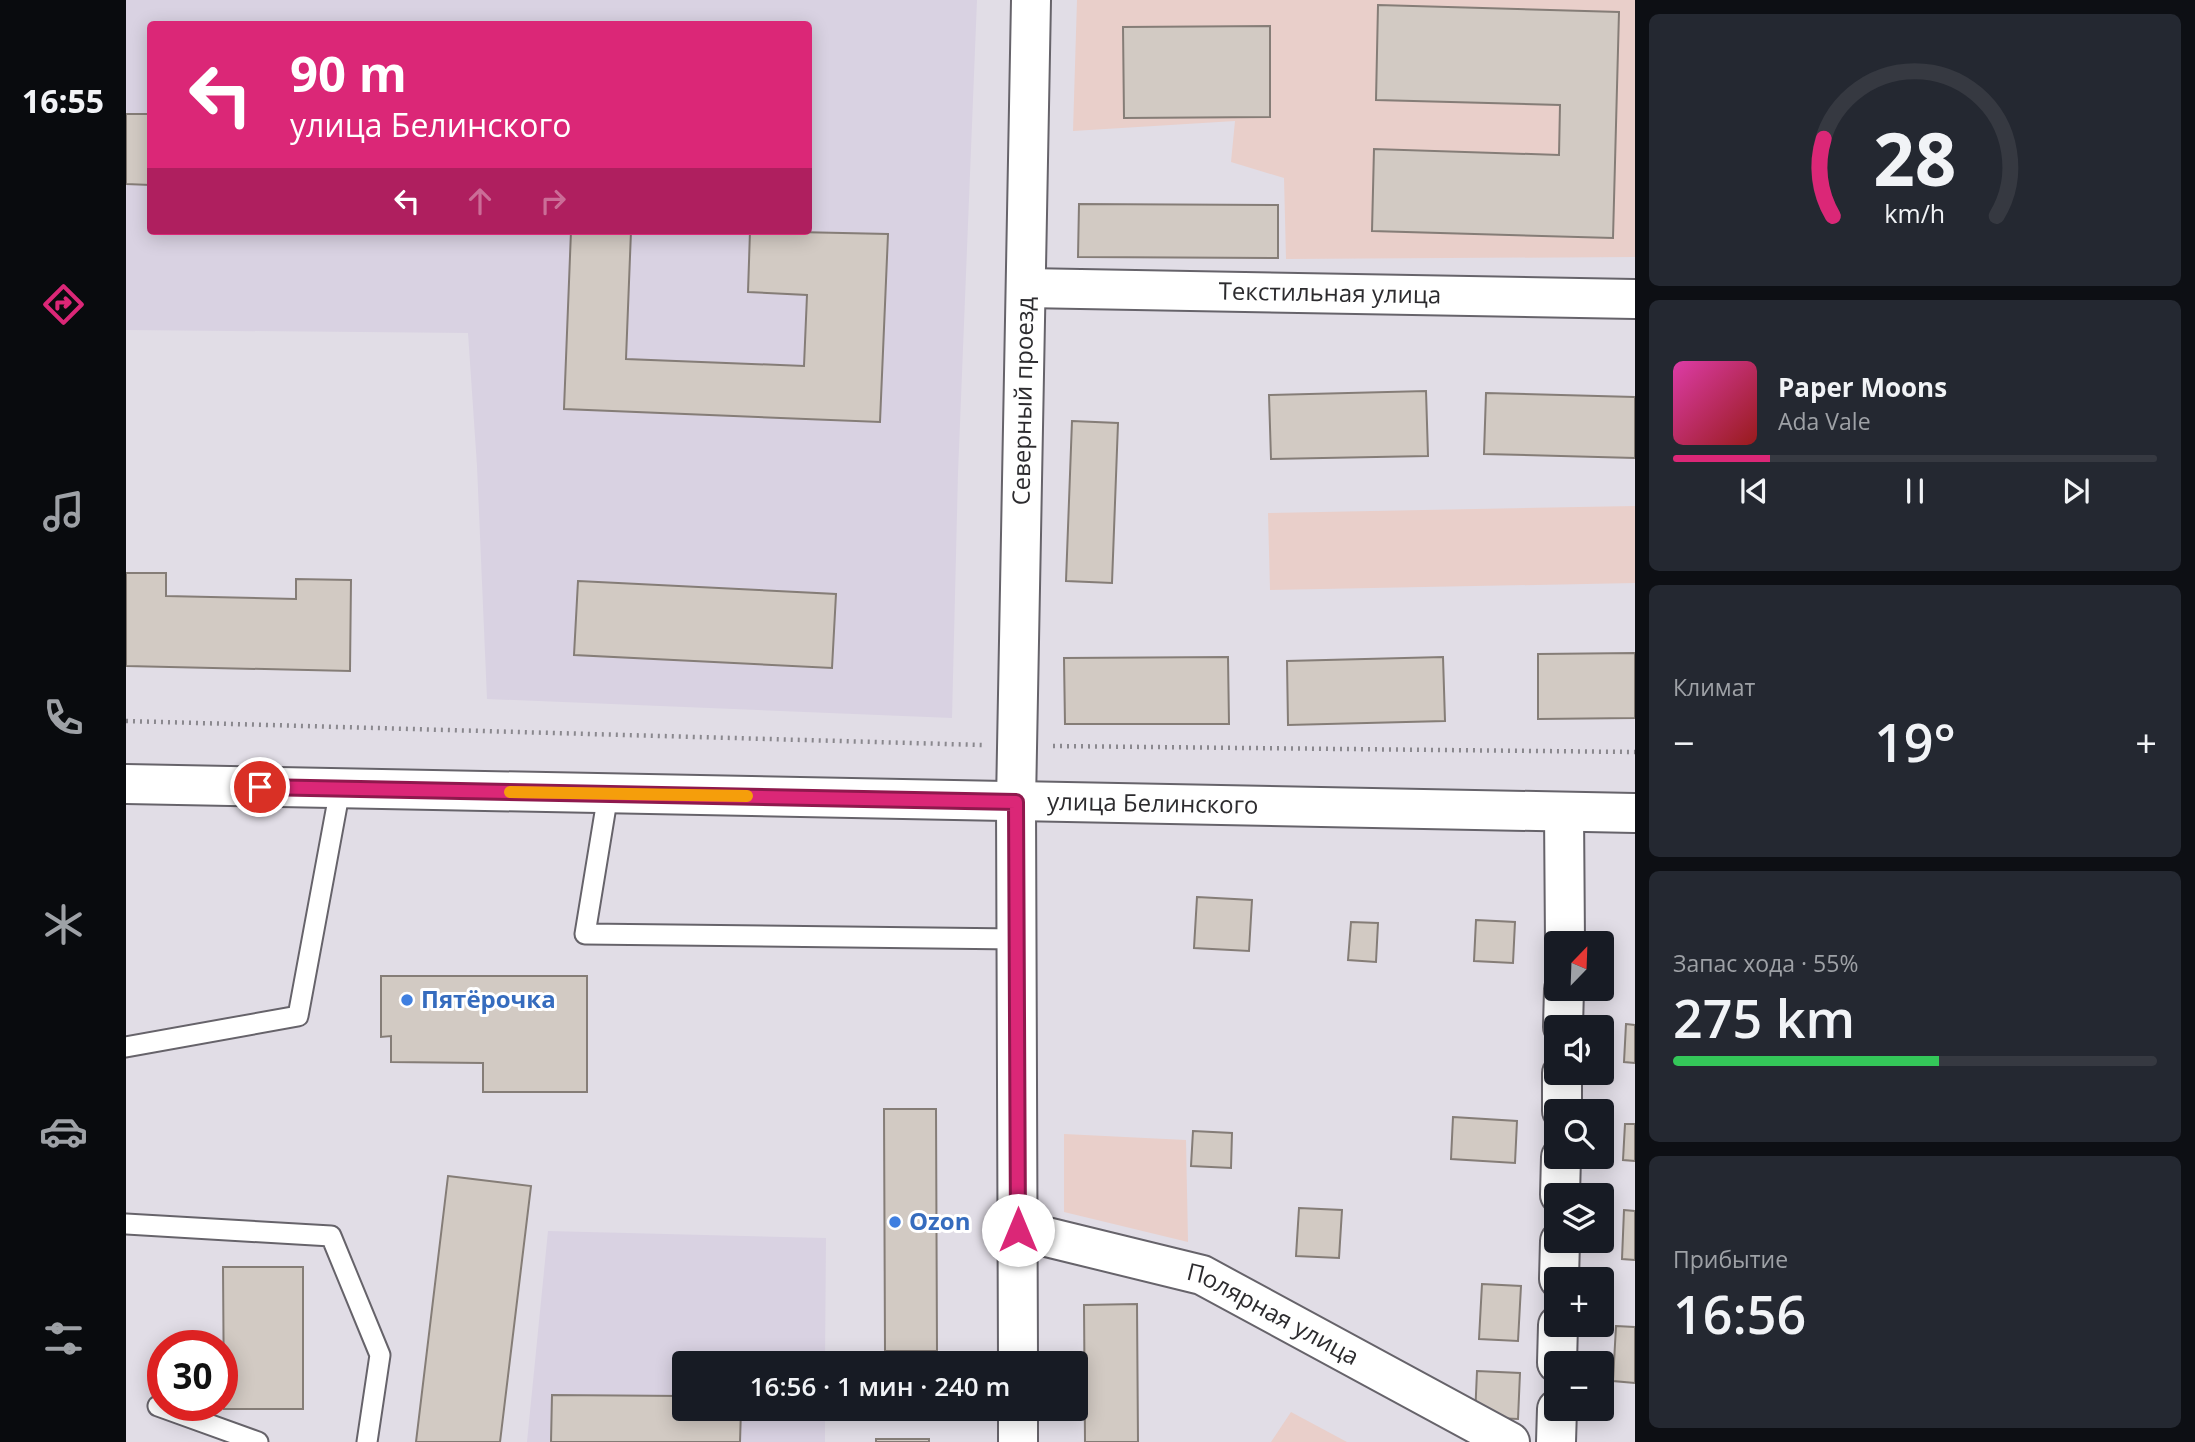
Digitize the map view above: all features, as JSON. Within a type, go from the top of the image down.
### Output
[{"type":"street","name":"Северный проезд","points":[[1018,1351],[1016,802],[1031,0]]},
{"type":"street","name":"Текстильная улица","points":[[1026,289],[1635,299]]},
{"type":"street","name":"улица Белинского","points":[[126,784],[1635,813]]},
{"type":"street","points":[[1564,812],[1565,931]]},
{"type":"street","name":"Полярная улица","points":[[1018,1230],[1202,1275],[1510,1442]]},
{"type":"street","points":[[1018,1421],[1018,1442]]},
{"type":"street","points":[[1556,1442],[1557,1421]]},
{"type":"lane","points":[[126,1047],[298,1016],[340,789]]},
{"type":"lane","points":[[608,794],[586,934],[1017,939]]},
{"type":"lane","points":[[126,1224],[331,1236],[380,1354],[367,1442]]},
{"type":"lane","points":[[200,1421],[258,1442]]},
{"type":"path","points":[[126,721],[984,745]]},
{"type":"path","points":[[1049,746],[1635,752]]},
{"type":"shaded area","points":[[126,0],[977,0],[958,473],[952,718],[487,699],[468,333],[126,330]]},
{"type":"shaded area","points":[[1077,0],[1635,0],[1635,257],[1286,259],[1284,178],[1231,162],[1235,121],[1073,131]]},
{"type":"shaded area","points":[[1635,506],[1635,583],[1270,590],[1268,513]]},
{"type":"shaded area","points":[[1064,1134],[1186,1140],[1188,1242],[1064,1212]]},
{"type":"shaded area","points":[[548,1231],[826,1238],[825,1351],[672,1351],[672,1421],[825,1421],[825,1442],[527,1442]]},
{"type":"shaded area","points":[[1291,1412],[1347,1442],[1271,1442]]},
{"type":"building","points":[[1378,5],[1619,12],[1613,238],[1372,231],[1374,149],[1559,155],[1560,105],[1376,100]]},
{"type":"building","points":[[1270,26],[1270,117],[1124,118],[1123,27]]},
{"type":"building","points":[[126,114],[147,114],[147,185],[126,184]]},
{"type":"building","points":[[1079,204],[1278,205],[1278,258],[1078,257]]},
{"type":"building","points":[[812,232],[888,234],[880,422],[564,409],[571,235],[631,235],[626,359],[804,366],[807,295],[748,292],[750,235],[812,235]]},
{"type":"building","points":[[1426,391],[1428,456],[1271,459],[1269,395]]},
{"type":"building","points":[[1486,393],[1635,397],[1635,458],[1484,454]]},
{"type":"building","points":[[1072,421],[1118,423],[1112,583],[1066,581]]},
{"type":"building","points":[[126,573],[166,573],[166,596],[296,599],[296,579],[351,580],[350,671],[126,666]]},
{"type":"building","points":[[578,581],[836,594],[832,668],[574,655]]},
{"type":"building","points":[[1635,653],[1635,718],[1538,719],[1538,654]]},
{"type":"building","points":[[1228,657],[1229,724],[1065,724],[1064,658]]},
{"type":"building","points":[[1443,657],[1445,721],[1288,725],[1287,661]]},
{"type":"building","points":[[1197,897],[1252,900],[1249,951],[1194,948]]},
{"type":"building","points":[[1476,920],[1515,922],[1513,963],[1474,961]]},
{"type":"building","points":[[1351,922],[1378,923],[1376,962],[1348,960]]},
{"type":"building","points":[[381,976],[587,976],[587,1092],[483,1092],[483,1063],[391,1062],[391,1036],[381,1037]]},
{"type":"building","points":[[1626,1024],[1635,1025],[1635,1063],[1624,1062]]},
{"type":"building","points":[[884,1109],[936,1109],[937,1351],[885,1351]]},
{"type":"building","points":[[1453,1117],[1517,1121],[1515,1163],[1451,1159]]},
{"type":"building","points":[[1625,1124],[1635,1124],[1635,1161],[1623,1160]]},
{"type":"building","points":[[1193,1131],[1232,1133],[1231,1168],[1191,1166]]},
{"type":"building","points":[[448,1176],[531,1186],[500,1442],[416,1442]]},
{"type":"building","points":[[1299,1208],[1342,1210],[1339,1258],[1296,1256]]},
{"type":"building","points":[[1624,1210],[1635,1211],[1635,1260],[1622,1259]]},
{"type":"building","points":[[223,1267],[303,1267],[303,1409],[238,1409],[238,1330],[223,1330]]},
{"type":"building","points":[[1482,1284],[1521,1286],[1518,1341],[1479,1339]]},
{"type":"building","points":[[1137,1304],[1138,1442],[1085,1442],[1085,1421],[1088,1421],[1088,1351],[1084,1351],[1084,1305]]},
{"type":"building","points":[[1616,1326],[1635,1327],[1635,1383],[1614,1381]]},
{"type":"building","points":[[1477,1371],[1520,1373],[1518,1419],[1475,1417]]},
{"type":"building","points":[[552,1395],[672,1396],[672,1421],[741,1421],[740,1442],[551,1442]]},
{"type":"building","points":[[876,1439],[929,1439],[929,1442],[876,1442]]},
{"type":"slow traffic","points":[[510,792],[747,796]]},
{"type":"place","name":"Пятёрочка","points":[[407,1000]]},
{"type":"place","name":"Ozon","points":[[895,1222]]},
{"type":"route","points":[[260,787],[1016,802],[1018,1230]]}]
